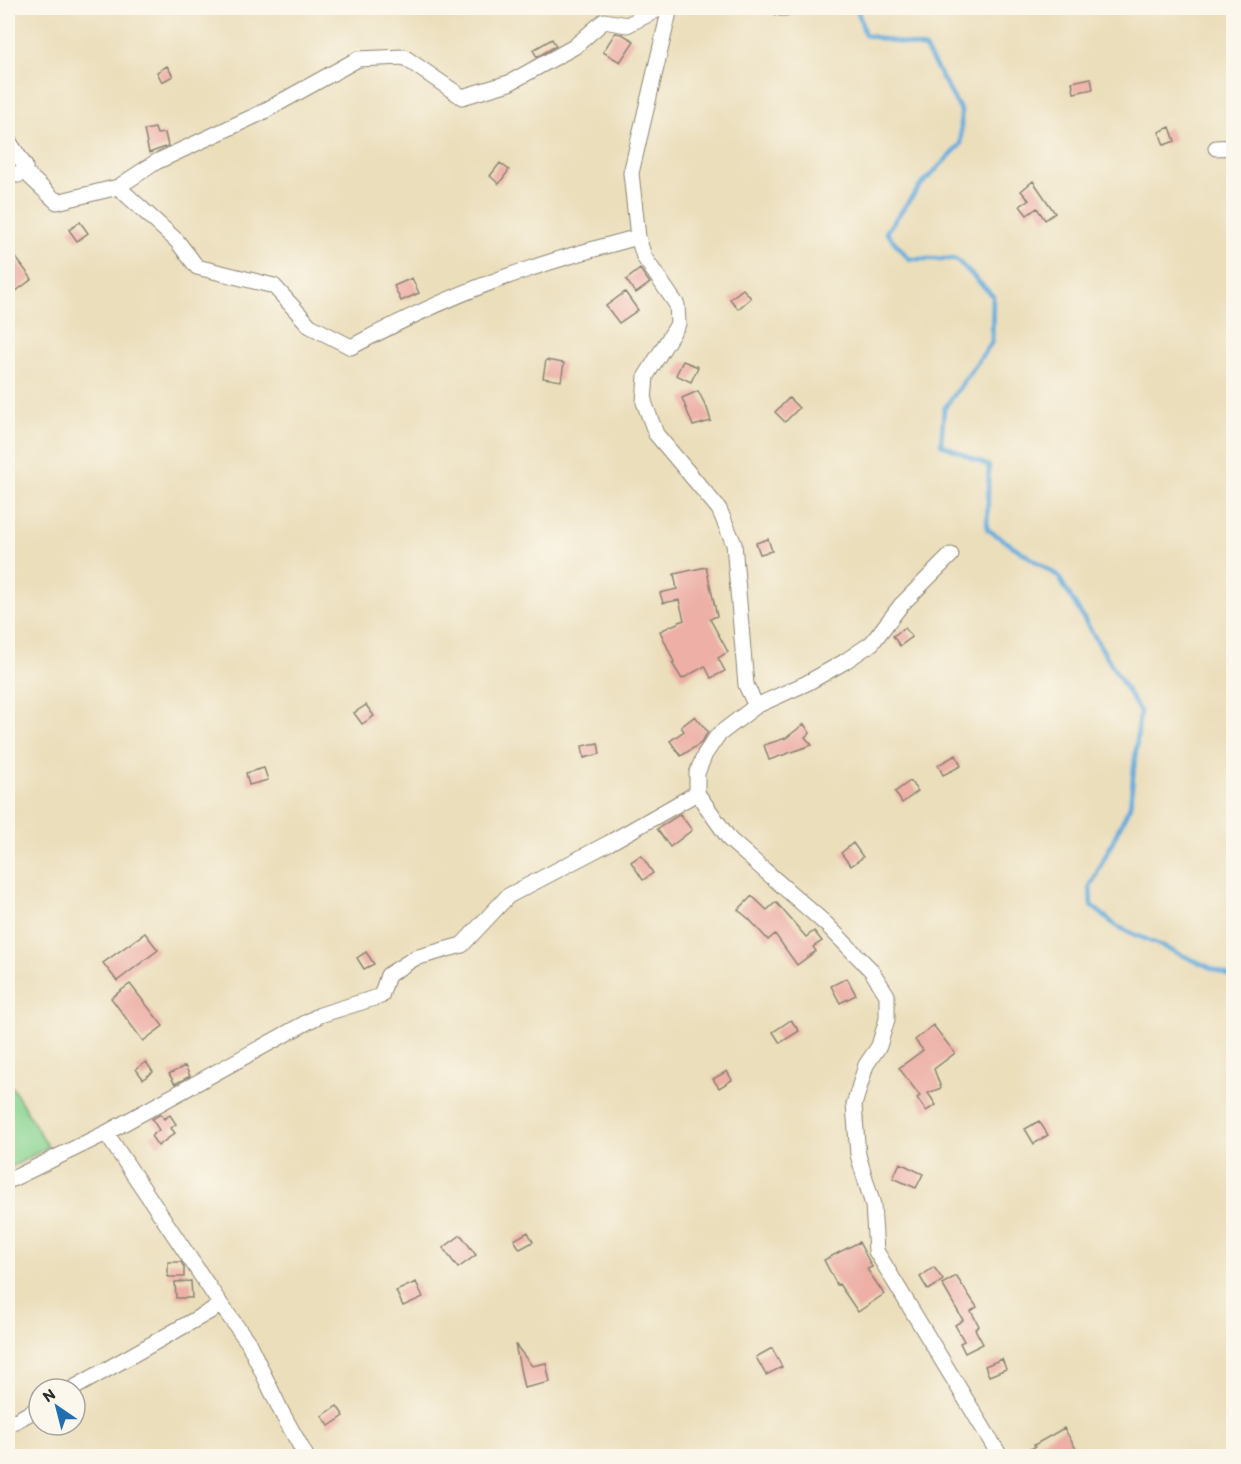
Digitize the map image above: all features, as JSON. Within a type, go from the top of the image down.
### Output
[{"type":"street","points":[[8,140],[25,166],[25,172],[57,202],[118,187],[156,162],[260,114],[358,59],[404,57],[462,97],[509,83],[574,47],[604,21],[627,25],[661,8]]},
{"type":"street","points":[[670,8],[631,173],[638,237],[644,257],[677,305],[678,324],[646,376],[644,402],[656,434],[719,509],[734,544],[746,685],[756,706]]},
{"type":"street","points":[[779,8],[786,8]]},
{"type":"street","points":[[1216,148],[1233,147]]},
{"type":"street","points":[[8,172],[18,175],[25,172]]},
{"type":"street","points":[[118,187],[177,241],[197,267],[274,286],[309,326],[351,347],[461,294],[531,268],[638,237]]},
{"type":"street","points":[[951,555],[901,605],[872,643],[807,683],[756,706],[718,735],[705,754],[697,773],[697,793],[730,840],[834,933],[871,970],[887,994],[887,1019],[879,1046],[866,1065],[854,1105],[858,1155],[873,1204],[876,1251],[1000,1456]]},
{"type":"street","points":[[8,1181],[106,1132],[320,1015],[381,996],[388,975],[415,958],[462,945],[508,896],[697,793]]},
{"type":"street","points":[[106,1132],[248,1342],[282,1413],[306,1456]]},
{"type":"street","points":[[87,1381],[221,1305]]},
{"type":"street","points":[[8,1425],[27,1415]]},
{"type":"green space","points":[[8,1080],[48,1147],[8,1169]]},
{"type":"building","points":[[615,33],[634,41],[620,62],[603,52]]},
{"type":"building","points":[[552,39],[556,46],[537,57],[533,50]]},
{"type":"building","points":[[167,66],[173,76],[162,82],[157,72]]},
{"type":"building","points":[[1091,78],[1093,89],[1074,93],[1072,82]]},
{"type":"building","points":[[1170,127],[1175,141],[1164,145],[1159,132]]},
{"type":"building","points":[[155,128],[157,134],[165,133],[168,146],[149,153],[144,130]]},
{"type":"building","points":[[500,163],[509,170],[499,184],[490,176]]},
{"type":"building","points":[[1033,181],[1055,213],[1045,220],[1037,208],[1027,215],[1020,206],[1029,200],[1021,191]]},
{"type":"building","points":[[80,222],[88,233],[77,241],[69,230]]},
{"type":"building","points":[[14,255],[32,279],[8,297],[8,260]]},
{"type":"building","points":[[640,269],[650,283],[636,293],[626,280]]},
{"type":"building","points":[[412,278],[419,293],[401,301],[394,286]]},
{"type":"building","points":[[743,289],[751,298],[738,309],[730,299]]},
{"type":"building","points":[[625,292],[638,310],[619,323],[606,306]]},
{"type":"building","points":[[546,360],[564,363],[561,381],[543,378]]},
{"type":"building","points":[[683,361],[698,367],[691,382],[676,375]]},
{"type":"building","points":[[698,391],[711,421],[693,426],[682,398]]},
{"type":"building","points":[[789,398],[799,408],[785,422],[775,412]]},
{"type":"building","points":[[768,539],[772,551],[760,554],[756,543]]},
{"type":"building","points":[[706,567],[717,616],[710,619],[728,652],[718,658],[725,671],[711,678],[705,666],[682,679],[672,663],[674,662],[660,631],[684,620],[679,600],[663,603],[660,593],[677,589],[674,574]]},
{"type":"building","points":[[905,628],[912,637],[900,646],[893,636]]},
{"type":"building","points":[[366,705],[374,716],[362,724],[354,713]]},
{"type":"building","points":[[695,716],[708,732],[701,743],[681,756],[670,741],[684,731],[681,727]]},
{"type":"building","points":[[804,724],[810,733],[805,737],[812,745],[769,760],[764,745],[786,738]]},
{"type":"building","points":[[598,743],[600,754],[584,758],[582,746]]},
{"type":"building","points":[[956,755],[961,766],[943,775],[938,765]]},
{"type":"building","points":[[264,768],[268,780],[249,785],[246,773]]},
{"type":"building","points":[[910,781],[918,791],[902,803],[895,792]]},
{"type":"building","points":[[680,814],[692,830],[670,847],[657,829]]},
{"type":"building","points":[[853,843],[863,857],[851,866],[841,853]]},
{"type":"building","points":[[641,855],[653,873],[643,880],[631,862]]},
{"type":"building","points":[[752,896],[767,910],[776,902],[806,937],[814,931],[822,941],[813,947],[816,951],[797,965],[775,934],[768,940],[738,910]]},
{"type":"building","points":[[145,933],[158,950],[117,981],[103,963]]},
{"type":"building","points":[[366,952],[374,964],[364,969],[357,958]]},
{"type":"building","points":[[847,978],[856,995],[840,1003],[831,986]]},
{"type":"building","points":[[130,984],[163,1026],[143,1041],[111,998]]},
{"type":"building","points":[[791,1020],[799,1031],[780,1043],[773,1032]]},
{"type":"building","points":[[933,1025],[955,1053],[934,1069],[941,1088],[928,1093],[936,1105],[926,1111],[917,1098],[920,1096],[899,1068],[923,1050],[915,1040]]},
{"type":"building","points":[[146,1062],[153,1072],[143,1079],[136,1069]]},
{"type":"building","points":[[185,1066],[190,1076],[175,1084],[169,1074]]},
{"type":"building","points":[[727,1071],[732,1080],[719,1088],[713,1079]]},
{"type":"building","points":[[161,1114],[164,1119],[170,1115],[176,1124],[171,1128],[175,1133],[158,1146],[151,1136],[159,1130],[152,1119]]},
{"type":"building","points":[[1039,1121],[1048,1135],[1034,1144],[1025,1129]]},
{"type":"building","points":[[900,1163],[923,1174],[916,1188],[893,1178]]},
{"type":"building","points":[[528,1232],[533,1242],[520,1249],[514,1240]]},
{"type":"building","points":[[461,1235],[476,1255],[458,1268],[443,1248]]},
{"type":"building","points":[[859,1242],[872,1267],[867,1269],[884,1294],[858,1312],[839,1284],[837,1285],[824,1260]]},
{"type":"building","points":[[168,1262],[181,1262],[184,1267],[184,1277],[168,1277]]},
{"type":"building","points":[[934,1267],[943,1280],[928,1290],[920,1277]]},
{"type":"building","points":[[956,1276],[977,1307],[971,1311],[979,1326],[975,1329],[983,1344],[965,1353],[960,1343],[964,1341],[955,1325],[963,1320],[942,1284]]},
{"type":"building","points":[[191,1281],[192,1298],[176,1298],[175,1282]]},
{"type":"building","points":[[416,1282],[423,1297],[403,1306],[396,1291]]},
{"type":"building","points":[[515,1344],[532,1366],[546,1363],[550,1382],[524,1388]]},
{"type":"building","points":[[772,1348],[782,1367],[766,1375],[756,1357]]},
{"type":"building","points":[[1002,1359],[1006,1369],[989,1376],[985,1366]]},
{"type":"building","points":[[337,1406],[344,1416],[329,1426],[322,1416]]},
{"type":"building","points":[[1064,1428],[1080,1456],[1013,1456],[1035,1447],[1034,1445]]},
{"type":"waterway","points":[[857,8],[865,35],[925,48],[961,111],[961,144],[920,186],[886,232],[909,259],[956,259],[993,296],[992,342],[944,409],[941,444],[989,466],[987,529],[1058,576],[1140,712],[1130,806],[1090,887],[1091,905],[1116,926],[1234,978]]}]
